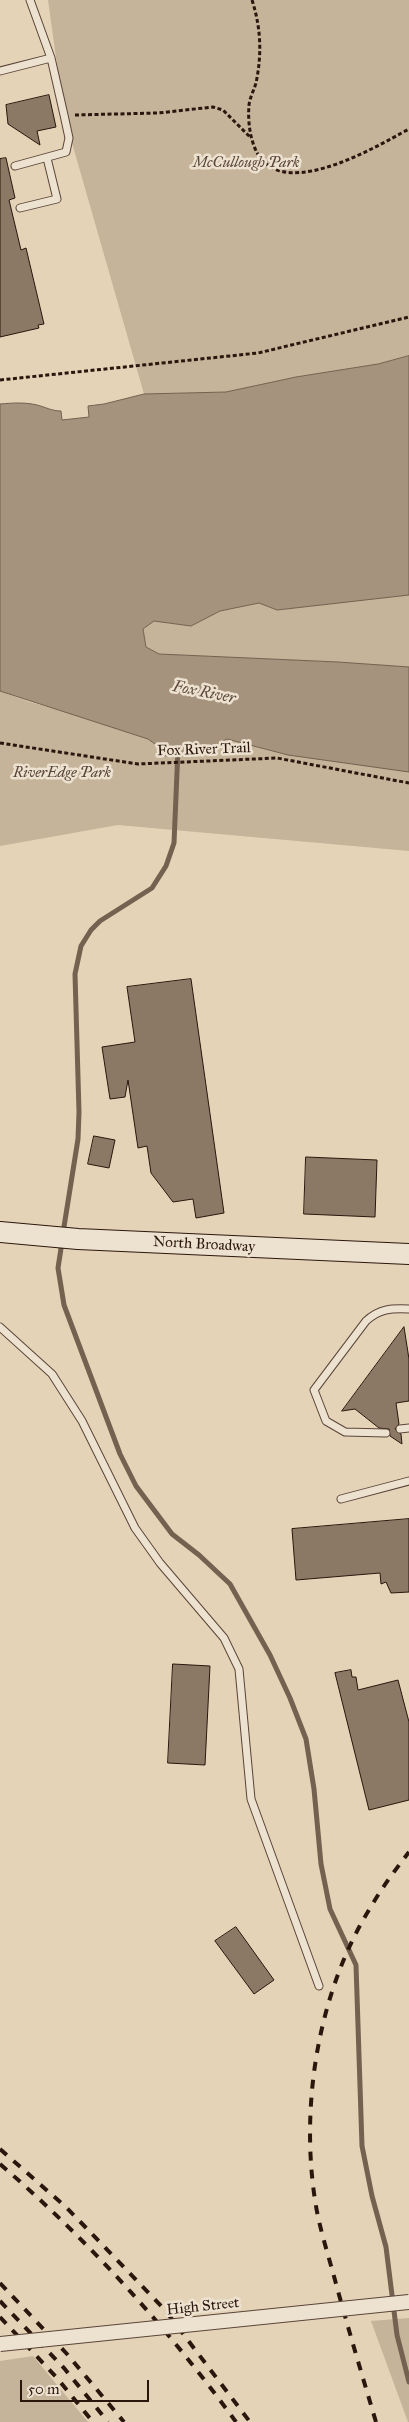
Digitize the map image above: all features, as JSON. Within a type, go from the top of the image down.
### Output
[{"type":"main road","name":"North Broadway","points":[[0,1232],[78,1239],[409,1254]]},
{"type":"street","name":"High Street","points":[[0,2344],[409,2302]]},
{"type":"lane","points":[[16,166],[66,152],[69,138],[51,58],[30,0]]},
{"type":"lane","points":[[0,71],[51,58]]},
{"type":"lane","points":[[20,208],[57,198],[47,158]]},
{"type":"lane","points":[[386,1433],[345,1432],[326,1421],[314,1390],[366,1321],[376,1312],[395,1308],[409,1309]]},
{"type":"lane","points":[[0,1327],[52,1374],[82,1420],[135,1528],[160,1563],[224,1638],[238,1669],[251,1799],[319,1986]]},
{"type":"lane","points":[[400,1429],[409,1428]]},
{"type":"lane","points":[[340,1499],[409,1481]]},
{"type":"path","points":[[252,0],[261,37],[260,62],[250,104],[249,122],[256,154],[264,164],[273,170],[305,172],[340,164],[409,129]]},
{"type":"path","points":[[64,115],[158,112],[213,107],[223,110],[252,139]]},
{"type":"path","points":[[0,380],[258,353],[409,317]]},
{"type":"path","name":"Fox River Trail","points":[[0,743],[138,764],[277,758],[409,783]]},
{"type":"green space","name":"McCullough Park","points":[[48,0],[409,0],[409,356],[378,364],[296,377],[226,392],[144,394],[64,115]]},
{"type":"green space","points":[[409,595],[409,667],[159,654],[146,647],[143,629],[154,621],[191,626],[220,611],[259,603],[277,610]]},
{"type":"green space","name":"RiverEdge Park","points":[[0,691],[30,702],[94,720],[148,739],[158,746],[210,748],[227,739],[288,755],[409,770],[409,851],[118,825],[0,846]]},
{"type":"green space","points":[[409,2318],[409,2422],[408,2422],[371,2321]]},
{"type":"green space","points":[[33,2356],[88,2422],[0,2422],[0,2361]]},
{"type":"water","name":"Fox River","points":[[409,356],[409,595],[277,610],[259,603],[220,611],[191,626],[154,621],[143,629],[146,647],[159,654],[409,667],[409,772],[288,755],[227,739],[210,748],[203,755],[163,756],[158,746],[148,739],[0,691],[0,404],[28,403],[61,411],[62,420],[89,417],[88,406],[144,394],[226,392],[296,377],[378,364]]},
{"type":"building","points":[[49,95],[56,127],[37,131],[40,145],[8,124],[6,105]]},
{"type":"building","points":[[6,158],[15,198],[9,200],[21,250],[26,248],[44,324],[38,325],[39,328],[0,337],[0,159]]},
{"type":"building","points":[[191,979],[224,1213],[196,1218],[193,1199],[173,1202],[151,1173],[147,1146],[138,1148],[128,1080],[125,1097],[110,1099],[102,1047],[135,1042],[127,987]]},
{"type":"building","points":[[94,1136],[115,1140],[109,1168],[88,1164]]},
{"type":"building","points":[[306,1157],[377,1160],[375,1217],[304,1214]]},
{"type":"building","points":[[404,1327],[409,1359],[409,1401],[396,1403],[399,1424],[395,1429],[401,1434],[402,1444],[390,1436],[389,1429],[379,1428],[355,1409],[342,1411]]},
{"type":"building","points":[[409,1519],[409,1592],[391,1593],[386,1582],[381,1584],[380,1573],[296,1580],[292,1529]]},
{"type":"building","points":[[173,1664],[210,1666],[205,1765],[168,1763]]},
{"type":"building","points":[[351,1670],[352,1677],[356,1677],[358,1690],[398,1680],[409,1722],[409,1800],[369,1810],[335,1673]]},
{"type":"building","points":[[236,1927],[274,1980],[254,1994],[215,1941]]},
{"type":"waterway","points":[[63,1233],[78,1139],[75,974],[81,946],[91,930],[100,921],[152,888],[166,866],[174,843],[178,749]]},
{"type":"waterway","points":[[62,1242],[58,1268],[64,1305],[120,1454],[136,1486],[172,1534],[199,1555],[230,1584],[270,1655],[306,1739],[314,1789],[321,1864],[330,1909],[356,1965],[362,2146],[372,2196],[386,2247],[397,2335],[409,2382]]},
{"type":"railway","points":[[376,2422],[324,2240],[315,2200],[311,2163],[310,2124],[312,2086],[318,2047],[327,2009],[339,1973],[354,1938],[372,1905],[409,1852]]},
{"type":"railway","points":[[0,2149],[67,2208],[165,2310],[250,2422]]},
{"type":"railway","points":[[0,2164],[65,2223],[126,2286],[183,2352],[236,2422]]},
{"type":"railway","points":[[0,2283],[67,2354],[124,2422]]},
{"type":"railway","points":[[0,2301],[64,2368],[108,2422]]},
{"type":"railway","points":[[0,2317],[57,2378],[93,2422]]}]
